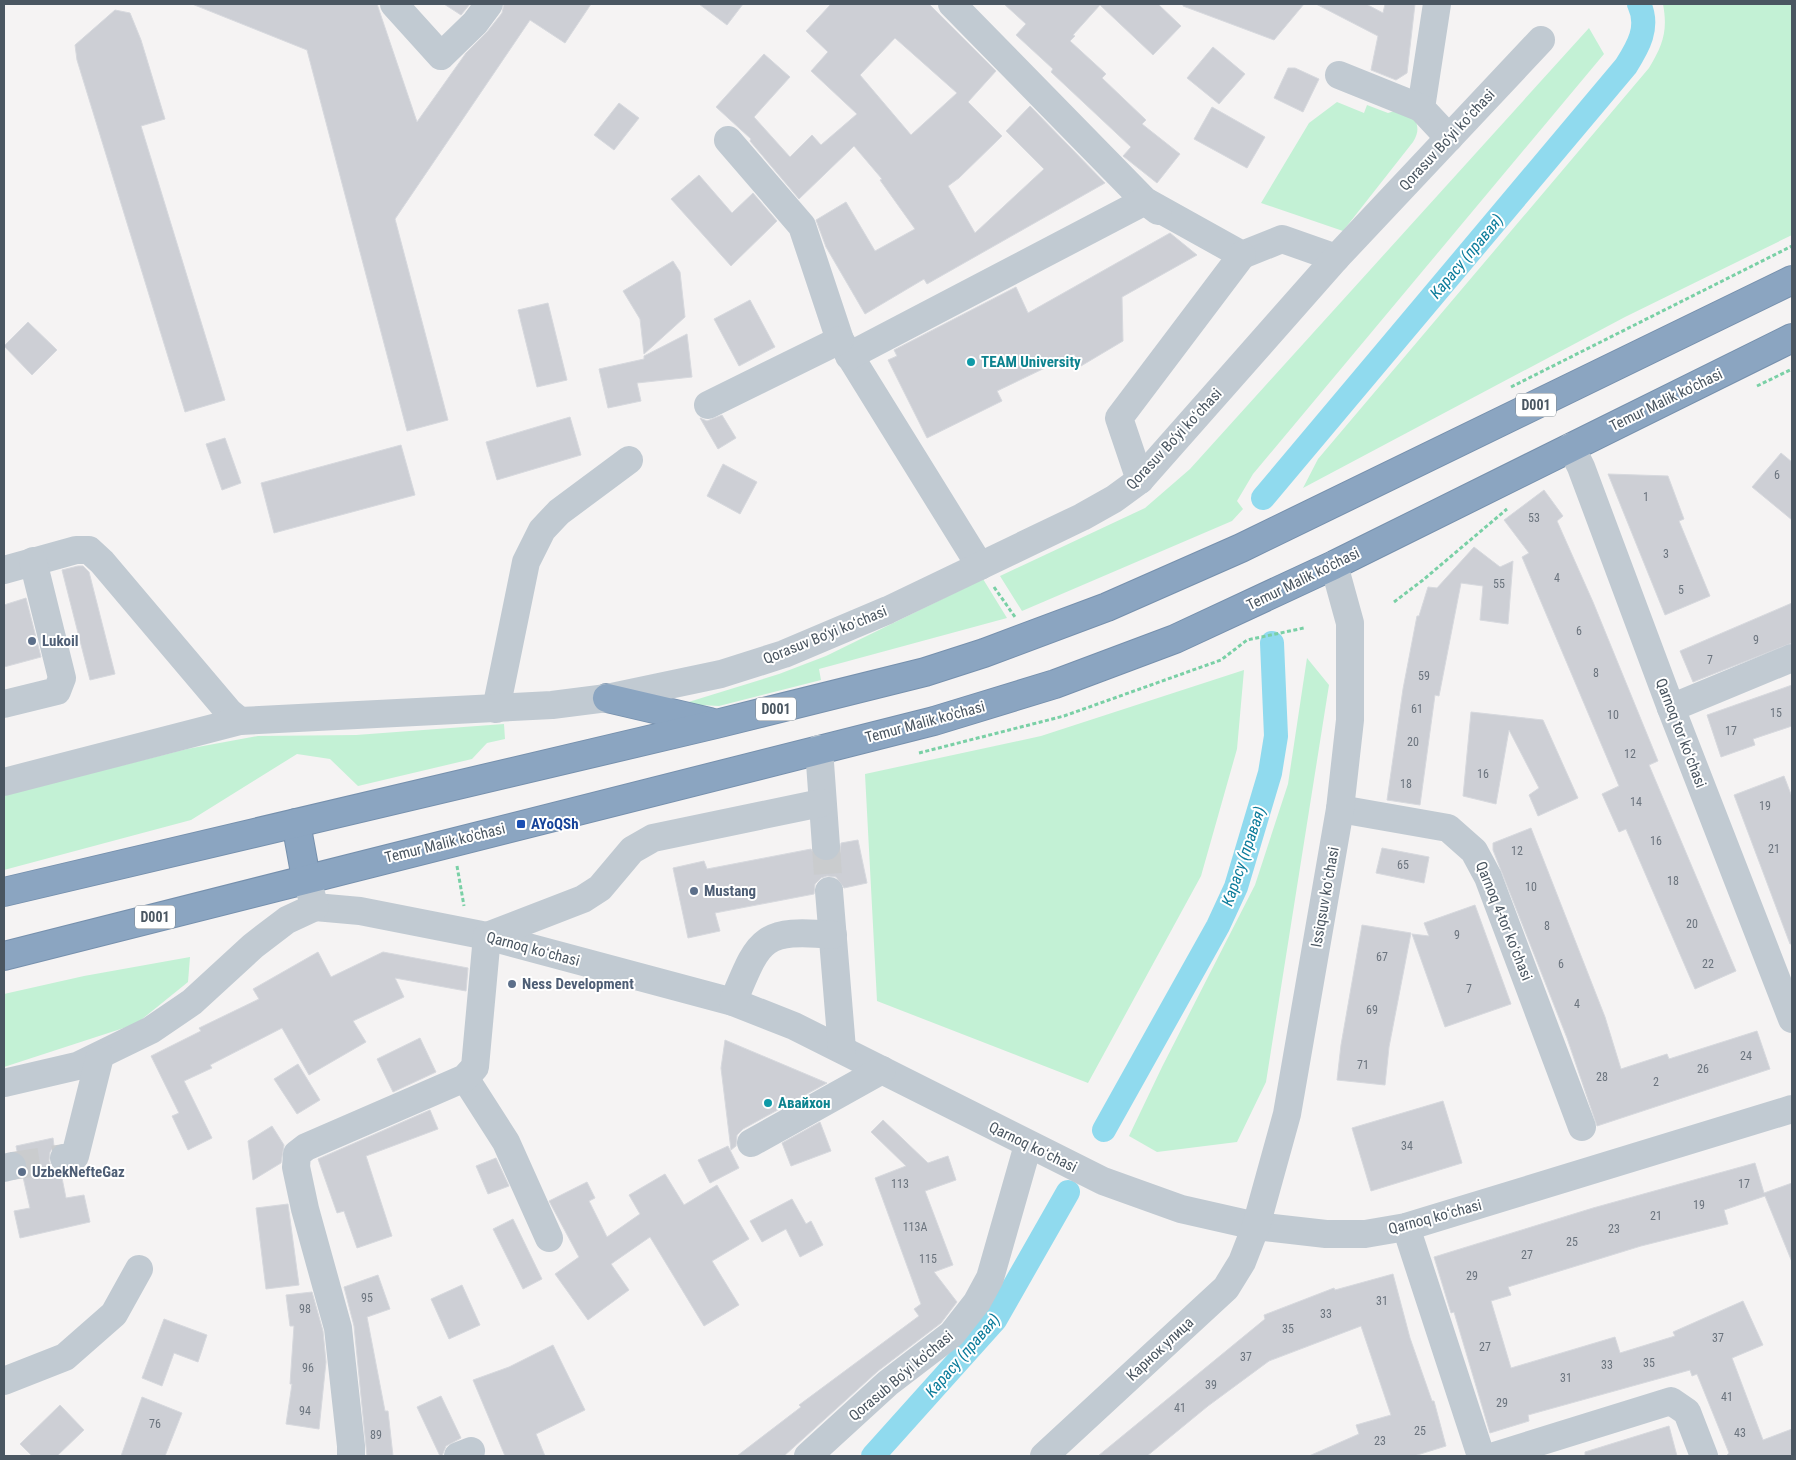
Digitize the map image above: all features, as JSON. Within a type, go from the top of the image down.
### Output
[{"type":"highway","name":"D001","points":[[4,892],[716,724],[925,672],[984,653],[1107,607],[1241,548],[1792,280]]},
{"type":"highway","name":"Temur Malik ko'chasi","points":[[4,956],[306,878],[934,721],[1054,684],[1166,642],[1291,585],[1792,338]]},
{"type":"highway","points":[[608,698],[716,724]]},
{"type":"highway","points":[[296,823],[306,878]]},
{"type":"street","points":[[394,4],[441,56],[475,23],[489,4]]},
{"type":"street","points":[[952,4],[1145,201],[1237,263]]},
{"type":"street","points":[[1421,108],[1436,4]]},
{"type":"street","name":"Qorasuv Bo‘yi koʻchasi","points":[[4,782],[240,721],[496,709],[608,698],[721,674],[784,654],[888,610],[1082,518],[1114,499],[1140,480],[1336,258],[1541,40]]},
{"type":"street","points":[[1338,75],[1421,108],[1449,138]]},
{"type":"street","points":[[728,140],[802,226],[844,348],[980,566]]},
{"type":"street","points":[[708,405],[844,348],[1145,201]]},
{"type":"street","points":[[1140,480],[1119,418],[1237,263],[1282,239],[1336,258]]},
{"type":"street","name":"Qarnoq tor koʻchasi","points":[[1570,447],[1581,467],[1671,708],[1792,1019]]},
{"type":"street","points":[[496,709],[526,562],[542,530],[559,512],[629,460]]},
{"type":"street","points":[[4,570],[76,550],[89,550],[108,568],[229,712],[240,721]]},
{"type":"street","points":[[4,704],[57,691],[61,685],[62,678],[34,561]]},
{"type":"street","name":"Issiqsuv koʻchasi","points":[[1256,1226],[1287,1114],[1340,809],[1350,720],[1350,623],[1334,564]]},
{"type":"street","points":[[1671,708],[1792,658]]},
{"type":"street","points":[[819,749],[821,803],[826,846]]},
{"type":"street","points":[[351,1456],[352,1446],[338,1328],[305,1209],[296,1167],[297,1154],[306,1147],[466,1078],[475,1067],[487,936],[583,899],[600,888],[632,850],[653,838],[821,803]]},
{"type":"street","name":"Qarnoq 4-tor koʻchasi","points":[[1340,809],[1448,828],[1474,850],[1488,877],[1582,1127]]},
{"type":"street","points":[[4,1083],[77,1066],[100,1056],[172,1017],[192,1002],[253,946],[288,920],[315,907],[306,878]]},
{"type":"street","points":[[829,891],[842,1049]]},
{"type":"street","name":"Qarnoq koʻchasi","points":[[315,907],[360,911],[487,936],[733,1002],[794,1026],[842,1049],[1102,1181],[1181,1209],[1256,1226],[1346,1234],[1366,1234],[1406,1227],[1792,1109]]},
{"type":"street","points":[[733,1002],[752,955],[766,940],[786,934],[806,933],[832,936]]},
{"type":"street","points":[[64,1158],[75,1156],[100,1056]]},
{"type":"street","points":[[751,1143],[882,1070]]},
{"type":"street","points":[[466,1078],[506,1142],[549,1238]]},
{"type":"street","name":"Qorasub Bo'yi ko'chasi","points":[[808,1456],[888,1383],[952,1334],[977,1302],[990,1278],[1028,1145]]},
{"type":"street","name":"Карнок улица","points":[[1044,1456],[1226,1288],[1242,1262],[1256,1226]]},
{"type":"street","points":[[1406,1227],[1481,1456]]},
{"type":"street","points":[[4,1381],[65,1357],[114,1314],[139,1268]]},
{"type":"street","points":[[1494,1456],[1671,1401],[1687,1412],[1704,1456]]},
{"type":"path","points":[[1508,388],[1792,246]]},
{"type":"path","points":[[980,566],[1018,621]]},
{"type":"green space","points":[[1663,4],[1792,4],[1792,235],[1625,317],[1303,488],[1318,459],[1649,68],[1663,38],[1665,22]]},
{"type":"green space","points":[[1589,28],[1604,54],[1253,474],[1237,501],[1243,509],[1232,521],[1022,611],[1000,576],[1145,508],[1190,469]]},
{"type":"green space","points":[[1337,102],[1364,113],[1367,105],[1388,113],[1407,107],[1417,124],[1416,137],[1413,142],[1343,231],[1261,203],[1309,123]]},
{"type":"green space","points":[[983,579],[1007,618],[819,669],[821,680],[719,706],[682,704],[779,674],[826,656]]},
{"type":"green space","points":[[1307,658],[1329,685],[1266,1082],[1237,1142],[1157,1152],[1129,1136],[1255,885],[1288,784]]},
{"type":"green space","points":[[1244,670],[1237,749],[1201,876],[1088,1083],[877,1001],[865,774],[1041,736]]},
{"type":"green space","points":[[504,724],[505,739],[487,743],[472,759],[358,786],[330,759],[297,754],[191,820],[4,870],[4,795],[187,749],[258,736],[356,735]]},
{"type":"green space","points":[[190,957],[188,982],[136,1024],[4,1067],[4,994],[84,976]]},
{"type":"building","points":[[192,4],[377,4],[417,122],[466,53],[487,32],[502,13],[504,4],[591,4],[565,43],[530,20],[395,219],[448,420],[407,431],[307,50]]},
{"type":"building","points":[[444,4],[470,4],[461,15]]},
{"type":"building","points":[[699,4],[743,4],[727,25]]},
{"type":"building","points":[[831,4],[929,4],[996,71],[968,102],[1002,136],[959,178],[948,186],[975,233],[1044,169],[1006,131],[1030,106],[1105,183],[927,284],[924,279],[865,314],[826,247],[816,220],[846,202],[875,251],[915,229],[880,180],[882,179],[854,146],[799,199],[750,141],[751,139],[716,107],[764,54],[790,77],[754,117],[790,157],[812,135],[821,145],[857,114],[811,71],[828,52],[806,31]],"holes":[[[895,38],[957,93],[911,135],[860,75]]]},
{"type":"building","points":[[1004,4],[1158,4],[1181,26],[1153,55],[1100,5],[1073,35],[1075,36],[1070,41],[1106,74],[1102,78],[1146,120],[1142,124],[1180,154],[1157,183],[1123,156],[1131,147],[1051,72],[1053,69],[1016,35],[1026,24]]},
{"type":"building","points":[[1183,4],[1304,4],[1274,40],[1183,6]]},
{"type":"building","points":[[1316,4],[1366,4],[1383,13],[1385,4],[1415,4],[1407,73],[1396,80],[1371,70],[1378,36]]},
{"type":"building","points":[[115,10],[130,13],[141,40],[165,119],[141,126],[225,400],[185,412],[77,60],[75,45]]},
{"type":"building","points":[[1213,47],[1245,74],[1219,104],[1187,78]]},
{"type":"building","points":[[1288,68],[1295,68],[1319,79],[1303,112],[1274,98]]},
{"type":"building","points":[[619,103],[639,118],[614,150],[594,135]]},
{"type":"building","points":[[1212,107],[1265,137],[1247,168],[1194,139]]},
{"type":"building","points":[[699,175],[732,213],[753,193],[777,221],[731,266],[671,199]]},
{"type":"building","name":"TEAM University","points":[[1170,233],[1197,255],[1122,297],[1123,341],[1081,366],[1074,354],[997,391],[1002,401],[927,438],[888,360],[897,356],[894,350],[1016,287],[1028,313]]},
{"type":"building","points":[[673,261],[680,272],[685,317],[644,354],[640,319],[623,291]]},
{"type":"building","points":[[750,300],[775,347],[739,366],[714,319]]},
{"type":"building","points":[[548,303],[567,380],[537,387],[518,310]]},
{"type":"building","points":[[28,322],[57,350],[32,375],[4,346]]},
{"type":"building","points":[[687,334],[692,377],[637,383],[641,401],[608,408],[599,369],[644,359],[644,356]]},
{"type":"building","points":[[722,415],[736,438],[718,449],[700,418],[707,421]]},
{"type":"building","points":[[570,417],[581,455],[497,480],[486,442]]},
{"type":"building","points":[[225,438],[241,483],[222,490],[206,444]]},
{"type":"building","points":[[401,445],[415,495],[274,533],[261,483]]},
{"type":"building","points":[[1781,453],[1792,462],[1792,520],[1752,487]]},
{"type":"building","points":[[723,464],[757,482],[740,514],[707,496]]},
{"type":"building","points":[[1608,474],[1668,476],[1684,519],[1679,521],[1710,596],[1665,615]]},
{"type":"building","points":[[1544,490],[1563,516],[1557,521],[1593,602],[1658,761],[1649,765],[1736,971],[1695,989],[1626,829],[1619,832],[1602,794],[1619,786],[1522,557],[1529,553],[1504,520]]},
{"type":"building","points":[[1474,547],[1500,567],[1513,561],[1508,624],[1480,620],[1483,586],[1461,583],[1439,696],[1435,695],[1420,805],[1387,800],[1403,689],[1417,616],[1419,616],[1428,587],[1437,588]]},
{"type":"building","points":[[83,566],[89,572],[115,674],[90,680],[62,570]]},
{"type":"building","points":[[26,598],[41,657],[4,667],[4,605]]},
{"type":"building","points":[[1792,603],[1792,643],[1693,682],[1680,651]]},
{"type":"building","points":[[1792,685],[1792,726],[1753,739],[1755,745],[1721,757],[1707,715]]},
{"type":"building","points":[[1471,712],[1543,720],[1578,798],[1538,816],[1529,795],[1539,788],[1509,730],[1496,804],[1463,796]]},
{"type":"building","points":[[1784,776],[1792,797],[1792,944],[1790,944],[1734,795]]},
{"type":"building","points":[[1531,828],[1605,1017],[1621,1069],[1667,1054],[1669,1059],[1757,1031],[1770,1069],[1597,1126],[1567,1038],[1493,850],[1493,843]]},
{"type":"building","points":[[858,840],[867,883],[844,888],[836,877],[827,876],[821,878],[815,884],[814,894],[715,913],[720,931],[688,938],[673,868],[704,861],[707,869],[811,849],[819,860],[828,861],[835,859],[840,853],[841,843]]},
{"type":"building","points":[[1382,848],[1429,857],[1424,883],[1376,873]]},
{"type":"building","points":[[1475,905],[1511,1004],[1445,1027],[1412,934],[1429,936],[1424,923]]},
{"type":"building","points":[[1362,925],[1411,933],[1389,1047],[1385,1085],[1337,1080],[1341,1045]]},
{"type":"building","points":[[318,952],[331,977],[383,952],[468,968],[466,991],[395,978],[404,997],[353,1021],[366,1042],[309,1075],[282,1028],[210,1065],[212,1068],[184,1081],[212,1138],[188,1150],[172,1116],[179,1113],[151,1056],[201,1031],[199,1028],[259,999],[253,989]]},
{"type":"building","points":[[420,1038],[436,1072],[393,1092],[377,1059]]},
{"type":"building","name":"Авайхон","points":[[725,1040],[827,1083],[743,1129],[737,1135],[736,1146],[731,1150],[721,1068]]},
{"type":"building","points":[[298,1064],[320,1100],[297,1114],[274,1079]]},
{"type":"building","points":[[1443,1101],[1462,1163],[1371,1191],[1352,1128]]},
{"type":"building","points":[[430,1110],[438,1129],[366,1156],[392,1236],[357,1248],[344,1211],[337,1213],[318,1159]]},
{"type":"building","points":[[883,1120],[928,1163],[948,1156],[956,1180],[925,1191],[953,1265],[934,1272],[957,1302],[941,1323],[878,1371],[784,1456],[737,1456],[801,1407],[799,1405],[919,1316],[914,1309],[921,1304],[875,1178],[906,1166],[871,1132]]},
{"type":"building","points":[[820,1122],[831,1151],[791,1166],[782,1143]]},
{"type":"building","points":[[272,1126],[284,1145],[281,1163],[253,1180],[248,1141]]},
{"type":"building","points":[[53,1138],[54,1146],[50,1152],[49,1161],[52,1168],[61,1173],[66,1198],[84,1195],[90,1222],[20,1238],[14,1211],[30,1208],[23,1177],[27,1171],[27,1163],[24,1156],[17,1151],[16,1146]]},
{"type":"building","points":[[728,1146],[739,1168],[710,1183],[698,1160]]},
{"type":"building","points":[[496,1158],[509,1186],[488,1194],[476,1166]]},
{"type":"building","points":[[1755,1163],[1764,1193],[1792,1183],[1792,1262],[1765,1196],[1724,1210],[1728,1224],[1641,1246],[1508,1287],[1511,1295],[1491,1301],[1511,1368],[1615,1337],[1620,1353],[1675,1336],[1673,1332],[1743,1301],[1763,1345],[1732,1358],[1763,1440],[1792,1429],[1792,1456],[1726,1456],[1729,1453],[1697,1374],[1692,1376],[1690,1370],[1528,1415],[1529,1421],[1490,1433],[1454,1312],[1451,1313],[1434,1257],[1593,1208]]},
{"type":"building","points":[[665,1174],[684,1205],[717,1185],[749,1239],[712,1261],[739,1305],[704,1326],[650,1237],[611,1264],[629,1290],[588,1320],[555,1274],[579,1257],[549,1201],[587,1182],[595,1198],[589,1201],[607,1237],[640,1214],[629,1195]]},
{"type":"building","points":[[792,1199],[806,1224],[811,1221],[823,1245],[800,1257],[786,1229],[762,1242],[750,1221]]},
{"type":"building","points":[[288,1204],[299,1285],[266,1289],[256,1208]]},
{"type":"building","points":[[513,1219],[542,1279],[523,1289],[493,1229]]},
{"type":"building","points":[[1393,1274],[1410,1338],[1432,1401],[1434,1401],[1446,1446],[1414,1456],[1309,1456],[1359,1434],[1356,1425],[1391,1415],[1361,1326],[1269,1361],[1208,1406],[1147,1456],[1098,1456],[1265,1319],[1264,1315],[1334,1288],[1335,1290]]},
{"type":"building","points":[[378,1275],[390,1309],[367,1317],[385,1411],[388,1411],[393,1456],[367,1456],[354,1326],[344,1287]]},
{"type":"building","points":[[462,1285],[480,1325],[449,1339],[431,1299]]},
{"type":"building","points":[[312,1292],[323,1331],[326,1362],[319,1429],[286,1424],[292,1384],[290,1384],[294,1326],[290,1326],[286,1295]]},
{"type":"building","points":[[164,1319],[207,1335],[198,1362],[174,1353],[162,1386],[142,1378]]},
{"type":"building","points":[[553,1345],[585,1410],[536,1434],[545,1456],[505,1456],[473,1380],[509,1367]]},
{"type":"building","points":[[441,1396],[461,1438],[446,1446],[442,1456],[440,1456],[417,1407]]},
{"type":"building","points":[[142,1397],[182,1413],[165,1456],[121,1456]]},
{"type":"building","points":[[60,1405],[84,1430],[57,1456],[32,1456],[20,1444]]},
{"type":"building","points":[[1669,1426],[1677,1456],[1585,1456],[1585,1452]]},
{"type":"waterway","name":"Карасу (правая)","points":[[1263,498],[1626,66],[1635,52],[1643,29],[1642,12],[1639,4]]},
{"type":"waterway","name":"Карасу (правая)","points":[[1104,1130],[1218,926],[1236,887],[1270,773],[1276,736],[1272,643]]},
{"type":"waterway","name":"Карасу (правая)","points":[[873,1456],[995,1320],[1068,1192]]},
{"type":"tunnel","points":[[826,846],[829,891]]},
{"type":"tunnel","points":[[12,1166],[64,1158]]},
{"type":"place","name":"TEAM University","points":[[971,362]]},
{"type":"place","name":"Lukoil","points":[[32,641]]},
{"type":"place","name":"AYoQSh","points":[[521,824]]},
{"type":"place","name":"Mustang","points":[[694,891]]},
{"type":"place","name":"Ness Development","points":[[512,984]]},
{"type":"place","name":"Авайхон","points":[[768,1103]]},
{"type":"place","name":"UzbekNefteGaz","points":[[22,1172]]}]
